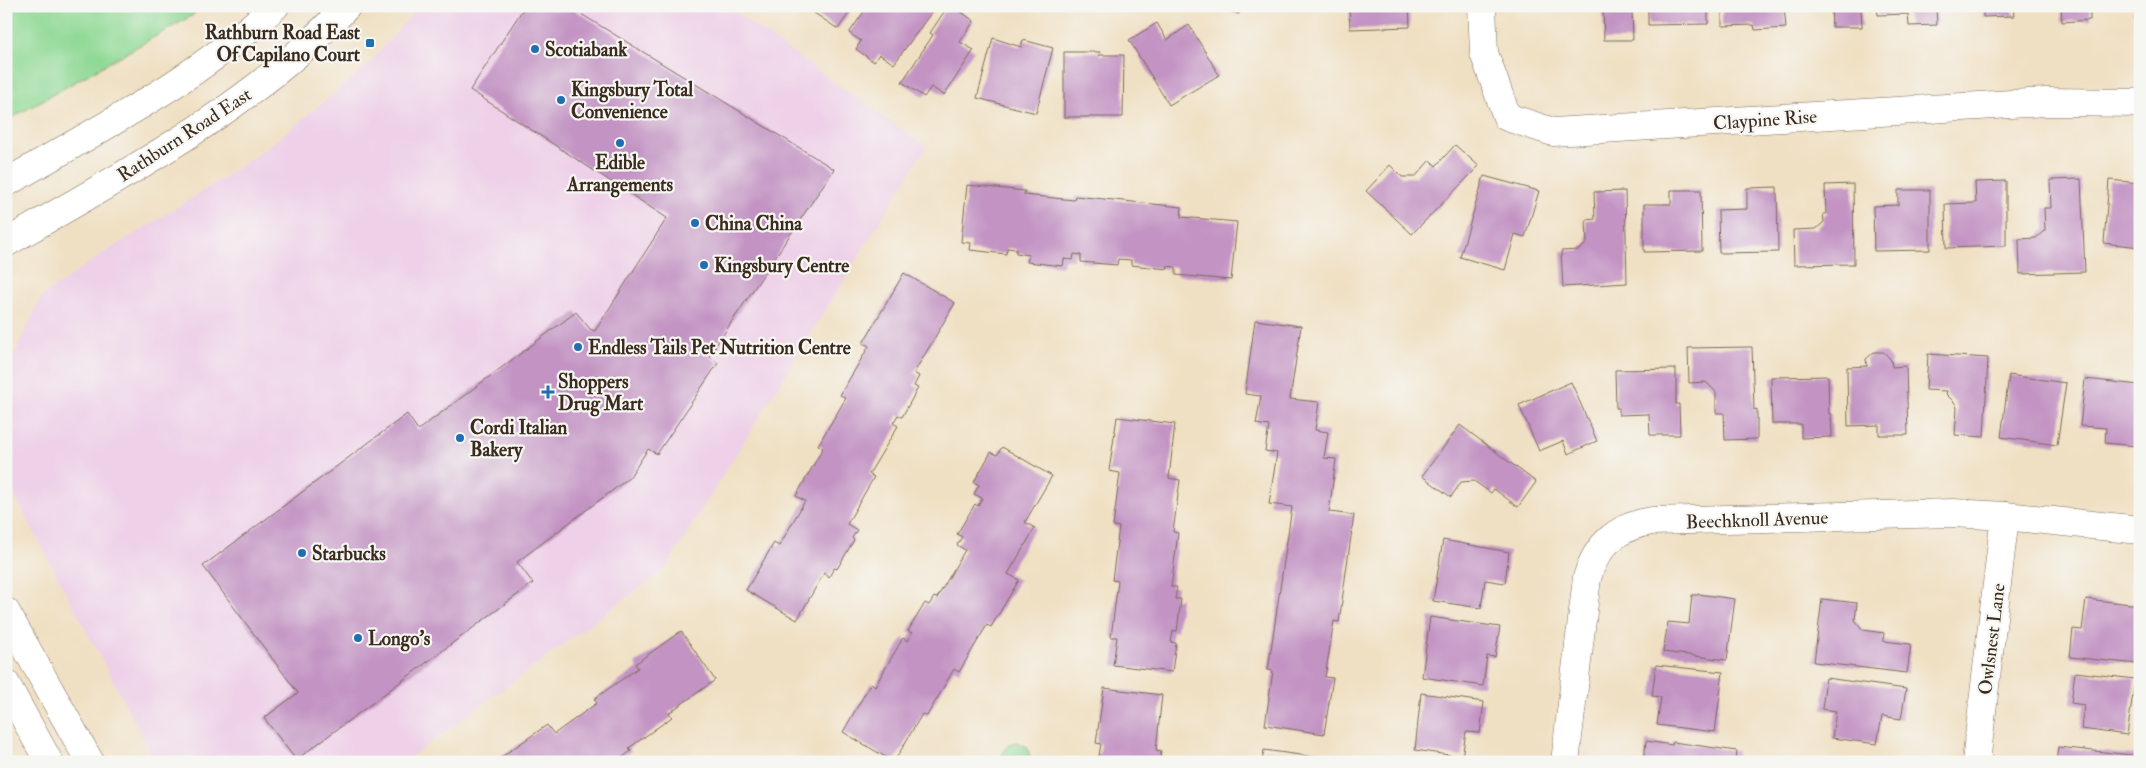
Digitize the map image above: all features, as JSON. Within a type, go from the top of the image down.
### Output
[{"type":"street","points":[[6,183],[186,76],[221,52],[275,6]]},
{"type":"street","name":"Rathburn Road East","points":[[6,242],[209,122],[262,83],[306,46],[347,6]]},
{"type":"street","name":"Claypine Rise","points":[[1482,6],[1484,53],[1507,117],[1553,132],[2045,102],[2140,103]]},
{"type":"street","name":"Beechknoll Avenue","points":[[1565,762],[1587,578],[1592,562],[1601,548],[1620,531],[1636,524],[1652,521],[1952,513],[2006,516],[2140,530]]},
{"type":"street","name":"Owlsnest Lane","points":[[1976,762],[2006,516]]},
{"type":"street","points":[[6,612],[90,762]]},
{"type":"street","points":[[6,684],[49,762]]},
{"type":"shaded area","name":"Kingsbury Centre","points":[[419,6],[726,6],[926,147],[665,569],[404,762],[156,762],[11,489],[6,462],[6,389],[13,356],[42,296],[93,260],[225,177],[279,138],[367,66]]},
{"type":"green space","points":[[6,6],[201,6],[193,15],[6,121]]},
{"type":"green space","points":[[1016,742],[1027,747],[1030,756],[1029,762],[997,762],[1008,746]]},
{"type":"building","name":"Kingsbury Centre","points":[[525,6],[568,6],[834,169],[709,356],[718,363],[657,454],[648,449],[629,478],[517,562],[533,583],[296,760],[264,718],[298,693],[203,566],[407,414],[418,430],[576,312],[590,329],[595,331],[667,218],[470,90]]},
{"type":"building","points":[[804,6],[854,6],[838,29]]},
{"type":"building","points":[[868,6],[936,6],[894,64],[879,54],[874,62],[856,49],[861,41],[849,33]]},
{"type":"building","points":[[948,6],[953,6],[974,21],[960,42],[974,50],[944,95],[931,87],[924,97],[902,82],[933,35],[930,33]]},
{"type":"building","points":[[1213,6],[1241,6],[1239,14]]},
{"type":"building","points":[[1349,6],[1409,6],[1410,27],[1350,29]]},
{"type":"building","points":[[1601,6],[1630,6],[1630,10],[1632,10],[1633,40],[1604,40],[1603,11],[1601,11]]},
{"type":"building","points":[[1648,6],[1708,6],[1708,24],[1648,25]]},
{"type":"building","points":[[1722,6],[1784,6],[1786,28],[1755,30],[1754,25],[1722,26]]},
{"type":"building","points":[[1831,6],[1861,6],[1862,27],[1832,27]]},
{"type":"building","points":[[1877,6],[1936,6],[1937,25],[1909,26],[1908,14],[1878,15]]},
{"type":"building","points":[[1983,6],[2013,6],[2014,16],[1983,17]]},
{"type":"building","points":[[2061,6],[2090,6],[2090,20],[2062,22]]},
{"type":"building","points":[[2135,6],[2140,6],[2140,22],[2134,22]]},
{"type":"building","points":[[1157,23],[1167,40],[1189,25],[1219,75],[1169,105],[1129,40]]},
{"type":"building","points":[[993,38],[1021,47],[1023,40],[1053,48],[1036,113],[977,98]]},
{"type":"building","points":[[1064,52],[1100,52],[1099,55],[1124,55],[1123,117],[1064,117]]},
{"type":"building","points":[[1455,145],[1479,166],[1412,234],[1366,191],[1390,165],[1402,177],[1415,177],[1430,160],[1436,166]]},
{"type":"building","points":[[1484,176],[1539,191],[1525,237],[1515,234],[1505,270],[1460,257]]},
{"type":"building","points":[[2081,179],[2085,272],[2020,274],[2019,239],[2036,238],[2045,230],[2044,208],[2051,208],[2050,180]]},
{"type":"building","points":[[2109,180],[2140,183],[2140,247],[2104,243]]},
{"type":"building","points":[[2006,181],[2006,246],[1946,248],[1945,204],[1976,203],[1975,182]]},
{"type":"building","points":[[1853,184],[1854,264],[1794,265],[1793,230],[1816,229],[1824,222],[1823,214],[1826,214],[1825,185]]},
{"type":"building","points":[[967,185],[1025,191],[1024,195],[1074,200],[1075,196],[1182,207],[1181,217],[1237,222],[1231,280],[1176,275],[1176,267],[1167,266],[1168,269],[1131,265],[1131,260],[1118,259],[1117,265],[1081,262],[1081,255],[1074,254],[1073,260],[1064,259],[1063,266],[1027,262],[1029,255],[1016,253],[1016,249],[1007,248],[1006,254],[970,250],[971,243],[961,242]]},
{"type":"building","points":[[1777,187],[1778,252],[1719,253],[1718,210],[1747,209],[1747,188]]},
{"type":"building","points":[[1671,190],[1701,190],[1702,251],[1644,252],[1644,204],[1671,204]]},
{"type":"building","points":[[1898,190],[1930,190],[1930,250],[1874,251],[1873,206],[1898,205]]},
{"type":"building","points":[[1625,191],[1627,283],[1563,287],[1561,251],[1579,250],[1587,243],[1586,220],[1595,219],[1594,192]]},
{"type":"building","points":[[904,273],[955,303],[914,373],[919,376],[914,386],[918,388],[902,417],[898,415],[893,423],[898,426],[869,474],[874,477],[847,524],[857,530],[852,538],[854,540],[837,569],[834,568],[829,577],[824,573],[797,620],[746,590],[774,543],[779,546],[805,501],[796,496],[823,448],[818,445],[846,398],[840,395],[869,346],[863,343]]},
{"type":"building","points":[[1255,320],[1301,326],[1290,399],[1319,402],[1315,430],[1328,432],[1324,458],[1336,459],[1329,512],[1354,515],[1339,622],[1334,621],[1325,677],[1333,678],[1324,734],[1265,725],[1273,671],[1268,670],[1292,507],[1269,504],[1277,453],[1265,451],[1269,426],[1256,424],[1261,396],[1245,394]]},
{"type":"building","points":[[1752,347],[1754,410],[1757,409],[1757,439],[1725,440],[1724,413],[1716,413],[1716,392],[1706,382],[1689,383],[1688,348]]},
{"type":"building","points":[[1874,352],[1884,352],[1891,360],[1892,367],[1906,366],[1908,435],[1879,435],[1879,425],[1848,426],[1847,367],[1867,366],[1866,359]]},
{"type":"building","points":[[1928,354],[1988,358],[1984,437],[1955,435],[1957,408],[1955,403],[1946,394],[1947,391],[1926,390]]},
{"type":"building","points":[[1676,369],[1676,404],[1679,404],[1680,435],[1650,435],[1649,414],[1619,415],[1619,408],[1616,408],[1615,370]]},
{"type":"building","points":[[2009,375],[2066,383],[2057,445],[2001,437]]},
{"type":"building","points":[[1828,376],[1832,437],[1801,438],[1801,424],[1772,424],[1771,377]]},
{"type":"building","points":[[2085,379],[2140,385],[2137,446],[2105,443],[2106,428],[2080,426]]},
{"type":"building","points":[[1571,382],[1597,441],[1568,454],[1563,441],[1539,451],[1519,405]]},
{"type":"building","points":[[1117,417],[1175,424],[1169,478],[1180,480],[1173,532],[1178,533],[1171,587],[1177,587],[1175,599],[1181,599],[1177,631],[1173,631],[1171,642],[1176,643],[1172,672],[1113,665],[1117,637],[1111,637],[1118,581],[1112,580],[1119,527],[1113,526],[1120,473],[1109,471]]},
{"type":"building","points":[[1460,425],[1536,482],[1518,507],[1494,489],[1491,493],[1474,481],[1461,482],[1451,497],[1422,476]]},
{"type":"building","points":[[1002,447],[1052,476],[1025,522],[1035,528],[1008,574],[1019,580],[991,627],[987,625],[959,672],[954,669],[927,716],[922,714],[894,762],[843,732],[871,683],[875,686],[903,638],[907,641],[912,633],[908,631],[925,603],[929,605],[934,597],[937,598],[965,550],[957,545],[962,537],[957,534],[975,504],[978,506],[982,498],[974,494],[979,485],[974,482],[991,452],[997,455]]},
{"type":"building","points":[[1443,540],[1509,552],[1505,583],[1485,580],[1481,608],[1433,601]]},
{"type":"building","points":[[1698,594],[1735,599],[1727,660],[1663,652],[1668,622],[1689,624],[1692,595]]},
{"type":"building","points":[[1822,599],[1857,603],[1855,620],[1863,630],[1884,633],[1883,641],[1911,644],[1907,673],[1814,662]]},
{"type":"building","points":[[2086,599],[2140,605],[2138,664],[2070,657],[2073,629],[2082,630]]},
{"type":"building","points":[[1430,617],[1500,627],[1495,657],[1487,656],[1483,686],[1422,677]]},
{"type":"building","points":[[681,631],[715,680],[669,713],[672,717],[629,748],[631,751],[616,762],[504,762],[501,757],[547,725],[554,734],[597,703],[594,699],[638,668],[635,664]]},
{"type":"building","points":[[1656,665],[1723,672],[1715,732],[1657,725],[1661,697],[1652,696]]},
{"type":"building","points":[[2075,672],[2135,679],[2127,735],[2081,729],[2084,705],[2071,703]]},
{"type":"building","points":[[1826,678],[1906,689],[1901,719],[1882,716],[1877,744],[1832,738],[1836,711],[1822,709]]},
{"type":"building","points":[[1104,688],[1162,695],[1156,750],[1161,751],[1160,762],[1098,762],[1101,744],[1096,743]]},
{"type":"building","points":[[1421,693],[1484,702],[1480,733],[1466,732],[1462,757],[1415,750]]},
{"type":"building","points":[[1646,741],[1672,745],[1673,742],[1737,751],[1736,762],[1644,762]]},
{"type":"building","points":[[2058,747],[2140,756],[2140,762],[2056,762]]},
{"type":"building","points":[[1264,750],[1322,758],[1321,762],[1262,762]]},
{"type":"place","name":"Rathburn Road East Of Capilano Court","points":[[370,43]]},
{"type":"place","name":"Scotiabank","points":[[535,49]]},
{"type":"place","name":"Kingsbury Total Convenience","points":[[561,100]]},
{"type":"place","name":"Edible Arrangements","points":[[620,143]]},
{"type":"place","name":"China China","points":[[695,223]]},
{"type":"place","name":"Kingsbury Centre","points":[[704,265]]},
{"type":"place","name":"Endless Tails Pet Nutrition Centre","points":[[578,347]]},
{"type":"place","name":"Shoppers Drug Mart","points":[[548,392]]},
{"type":"place","name":"Cordi Italian Bakery","points":[[460,438]]},
{"type":"place","name":"Starbucks","points":[[302,553]]},
{"type":"place","name":"Longo's","points":[[358,638]]}]
